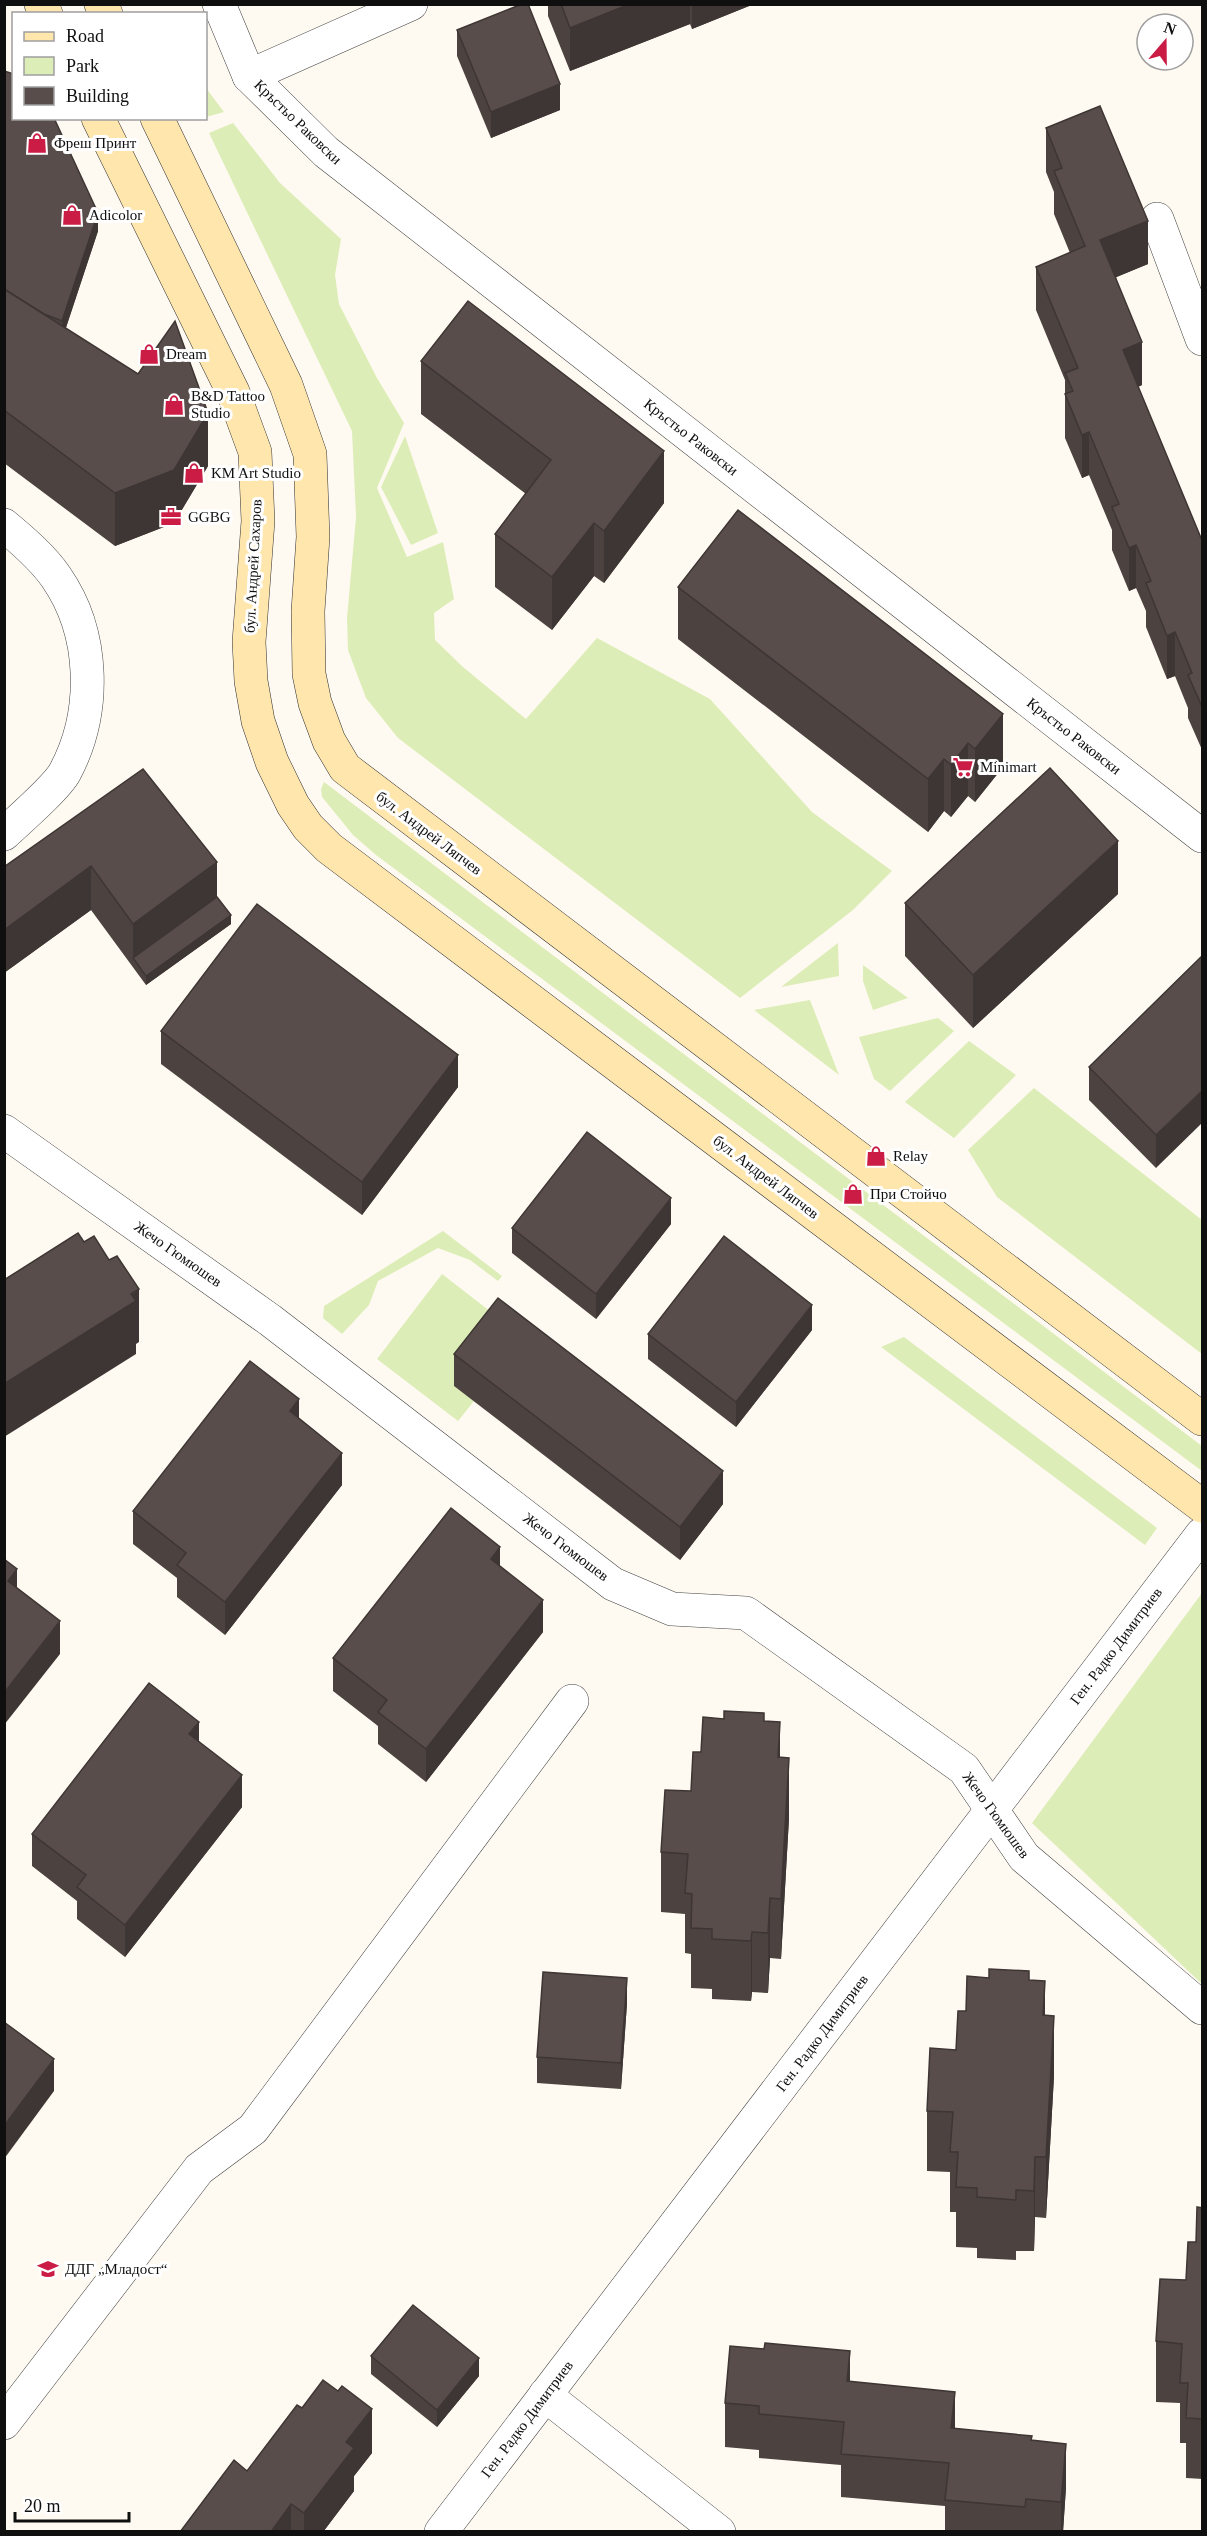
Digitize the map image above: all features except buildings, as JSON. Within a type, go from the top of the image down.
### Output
[{"type":"main road","name":"бул. Андрей Сахаров","points":[[99,120],[233,392],[255,452],[258,521],[249,642],[251,681],[258,721],[272,762],[293,805],[308,826],[329,848]]},
{"type":"main road","name":"бул. Андрей Ляпчев","points":[[158,120],[286,385],[310,454],[313,537],[308,611],[309,674],[315,703],[329,741],[345,768],[1203,1419]]},
{"type":"main road","name":"бул. Андрей Ляпчев","points":[[329,848],[1203,1506]]},
{"type":"street","name":"Кръстьо Раковски","points":[[219,4],[249,76],[326,152],[1203,836]]},
{"type":"street","points":[[249,76],[411,4]]},
{"type":"street","points":[[1157,219],[1203,339]]},
{"type":"street","points":[[4,525],[55,576],[76,612],[85,651],[88,690],[82,731],[64,774],[4,834]]},
{"type":"street","name":"Жечо Гюмюшев","points":[[4,1131],[270,1320],[614,1584],[672,1608],[746,1613],[964,1769],[990,1811],[1024,1857],[1203,2008]]},
{"type":"street","name":"Ген. Радко Димитриев","points":[[441,2532],[1203,1534]]},
{"type":"street","points":[[4,2423],[199,2169],[253,2129],[572,1701]]},
{"type":"street","points":[[545,2395],[719,2532]]},
{"type":"green space","points":[[207,89],[224,112],[207,117]]},
{"type":"green space","points":[[233,123],[280,183],[341,239],[335,275],[339,304],[377,378],[404,423],[377,488],[407,557],[443,542],[454,599],[434,613],[435,640],[463,667],[526,719],[597,638],[710,699],[812,812],[892,871],[853,910],[740,998],[398,738],[366,698],[348,650],[347,618],[356,517],[352,431],[209,133]]},
{"type":"green space","points":[[405,436],[438,533],[411,545],[381,487]]},
{"type":"green space","points":[[324,782],[1202,1446],[1202,1471],[376,855],[353,835],[322,797],[321,789]]},
{"type":"green space","points":[[838,943],[839,976],[781,987]]},
{"type":"green space","points":[[863,965],[908,998],[873,1010],[863,981]]},
{"type":"green space","points":[[810,1000],[839,1075],[754,1010]]},
{"type":"green space","points":[[938,1018],[954,1031],[890,1091],[874,1079],[859,1037]]},
{"type":"green space","points":[[969,1041],[1016,1075],[954,1138],[905,1102]]},
{"type":"green space","points":[[1034,1088],[1202,1220],[1202,1354],[997,1197],[968,1150]]},
{"type":"green space","points":[[443,1231],[502,1276],[498,1281],[470,1260],[438,1248],[378,1281],[369,1305],[342,1334],[323,1318],[324,1306]]},
{"type":"green space","points":[[442,1274],[504,1322],[454,1386],[474,1401],[458,1421],[377,1359]]},
{"type":"green space","points":[[904,1337],[1157,1528],[1145,1545],[881,1347]]},
{"type":"green space","points":[[1202,1593],[1202,1984],[1032,1823]]},
{"type":"place","name":"Фреш Принт","points":[[37,143]]},
{"type":"place","name":"Adicolor","points":[[72,215]]},
{"type":"place","name":"Dream","points":[[149,354]]},
{"type":"place","name":"B&D Tattoo Studio","points":[[174,405]]},
{"type":"place","name":"KM Art Studio","points":[[194,473]]},
{"type":"place","name":"GGBG","points":[[171,517]]},
{"type":"place","name":"Minimart","points":[[963,767]]},
{"type":"place","name":"Relay","points":[[876,1156]]},
{"type":"place","name":"При Стойчо","points":[[853,1194]]},
{"type":"place","name":"ДДГ „Младост“","points":[[48,2269]]}]
